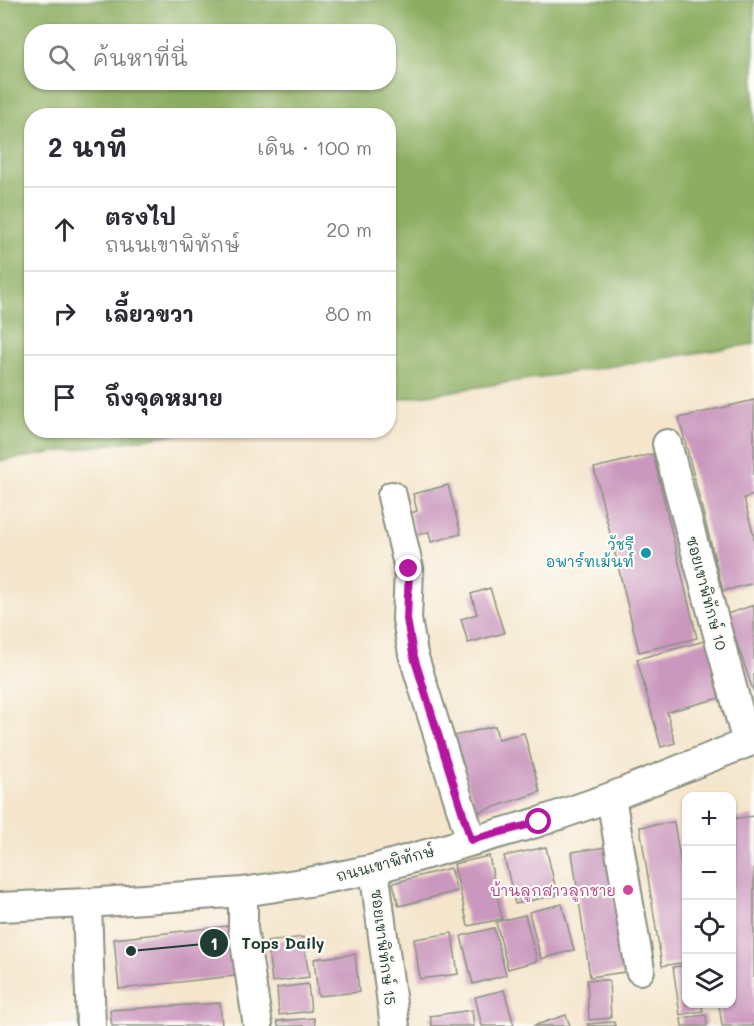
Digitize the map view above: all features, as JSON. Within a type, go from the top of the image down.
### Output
[{"type":"street","name":"ซอยเขาพิทักษ์ 10","points":[[667,444],[750,742]]},
{"type":"street","points":[[392,496],[409,569],[407,619],[413,654],[471,840]]},
{"type":"street","name":"ถนนเขาพิทักษ์","points":[[0,907],[243,892],[309,882],[374,868],[539,822],[611,797],[750,742]]},
{"type":"street","points":[[611,797],[640,970]]},
{"type":"street","name":"ซอยเขาพิทักษ์ 15","points":[[374,868],[394,1026]]},
{"type":"street","points":[[243,892],[243,929],[258,1026]]},
{"type":"street","points":[[87,903],[91,1026]]},
{"type":"green space","points":[[0,0],[754,0],[754,344],[396,400],[396,108],[24,108],[24,438],[150,438],[0,461]]},
{"type":"building","points":[[754,400],[754,495],[744,498],[754,537],[754,583],[723,591],[679,418]]},
{"type":"building","name":"วัชรี อพาร์ทเม้นท์","points":[[653,454],[697,638],[639,652],[594,468]]},
{"type":"building","points":[[448,485],[461,534],[431,542],[429,532],[416,535],[410,513],[417,511],[413,494]]},
{"type":"building","points":[[490,588],[504,633],[468,643],[461,619],[477,614],[471,594]]},
{"type":"building","points":[[754,605],[754,693],[727,614]]},
{"type":"building","points":[[716,638],[731,695],[667,712],[675,743],[661,747],[637,659]]},
{"type":"building","points":[[495,726],[498,739],[524,733],[540,792],[476,813],[454,736]]},
{"type":"building","points":[[754,816],[754,1026],[722,1026],[720,1008],[736,1008],[736,818]]},
{"type":"building","points":[[674,822],[682,872],[682,963],[662,966],[640,827]]},
{"type":"building","points":[[546,847],[557,895],[515,904],[504,856]]},
{"type":"building","points":[[606,847],[625,972],[590,977],[572,852]]},
{"type":"building","points":[[489,856],[502,919],[468,926],[454,864]]},
{"type":"building","points":[[450,868],[457,891],[399,906],[393,883]]},
{"type":"building","points":[[562,904],[574,950],[541,959],[529,912]]},
{"type":"building","points":[[525,915],[537,961],[508,969],[496,922]]},
{"type":"building","points":[[236,925],[241,975],[119,989],[114,939]]},
{"type":"building","points":[[494,928],[506,975],[473,984],[461,936]]},
{"type":"building","points":[[452,933],[458,974],[420,979],[414,939]]},
{"type":"building","points":[[303,937],[309,977],[272,982],[267,942]]},
{"type":"building","points":[[355,954],[359,992],[318,996],[314,959]]},
{"type":"building","points":[[682,966],[682,1008],[702,1008],[703,1011],[680,1015],[673,967]]},
{"type":"building","points":[[587,980],[609,980],[611,1018],[589,1020]]},
{"type":"building","points":[[308,984],[311,1011],[279,1015],[277,988]]},
{"type":"building","points":[[504,990],[514,1026],[482,1026],[475,997]]},
{"type":"building","points":[[220,1003],[222,1026],[112,1026],[110,1010]]},
{"type":"building","points":[[472,1010],[474,1026],[432,1026],[430,1016]]},
{"type":"building","points":[[566,1015],[570,1026],[533,1026]]},
{"type":"building","points":[[706,1015],[707,1026],[682,1026],[681,1018]]},
{"type":"building","points":[[314,1018],[315,1026],[278,1026],[277,1021]]},
{"type":"building","points":[[614,1022],[615,1026],[588,1026],[587,1024]]},
{"type":"place","name":"วัชรี อพาร์ทเม้นท์","points":[[646,553]]},
{"type":"place","name":"บ้านลูกสาวลูกชาย","points":[[628,890]]},
{"type":"place","name":"Tops Daily","points":[[131,951]]},
{"type":"route","points":[[409,569],[407,619],[413,654],[471,840],[539,822]]}]
